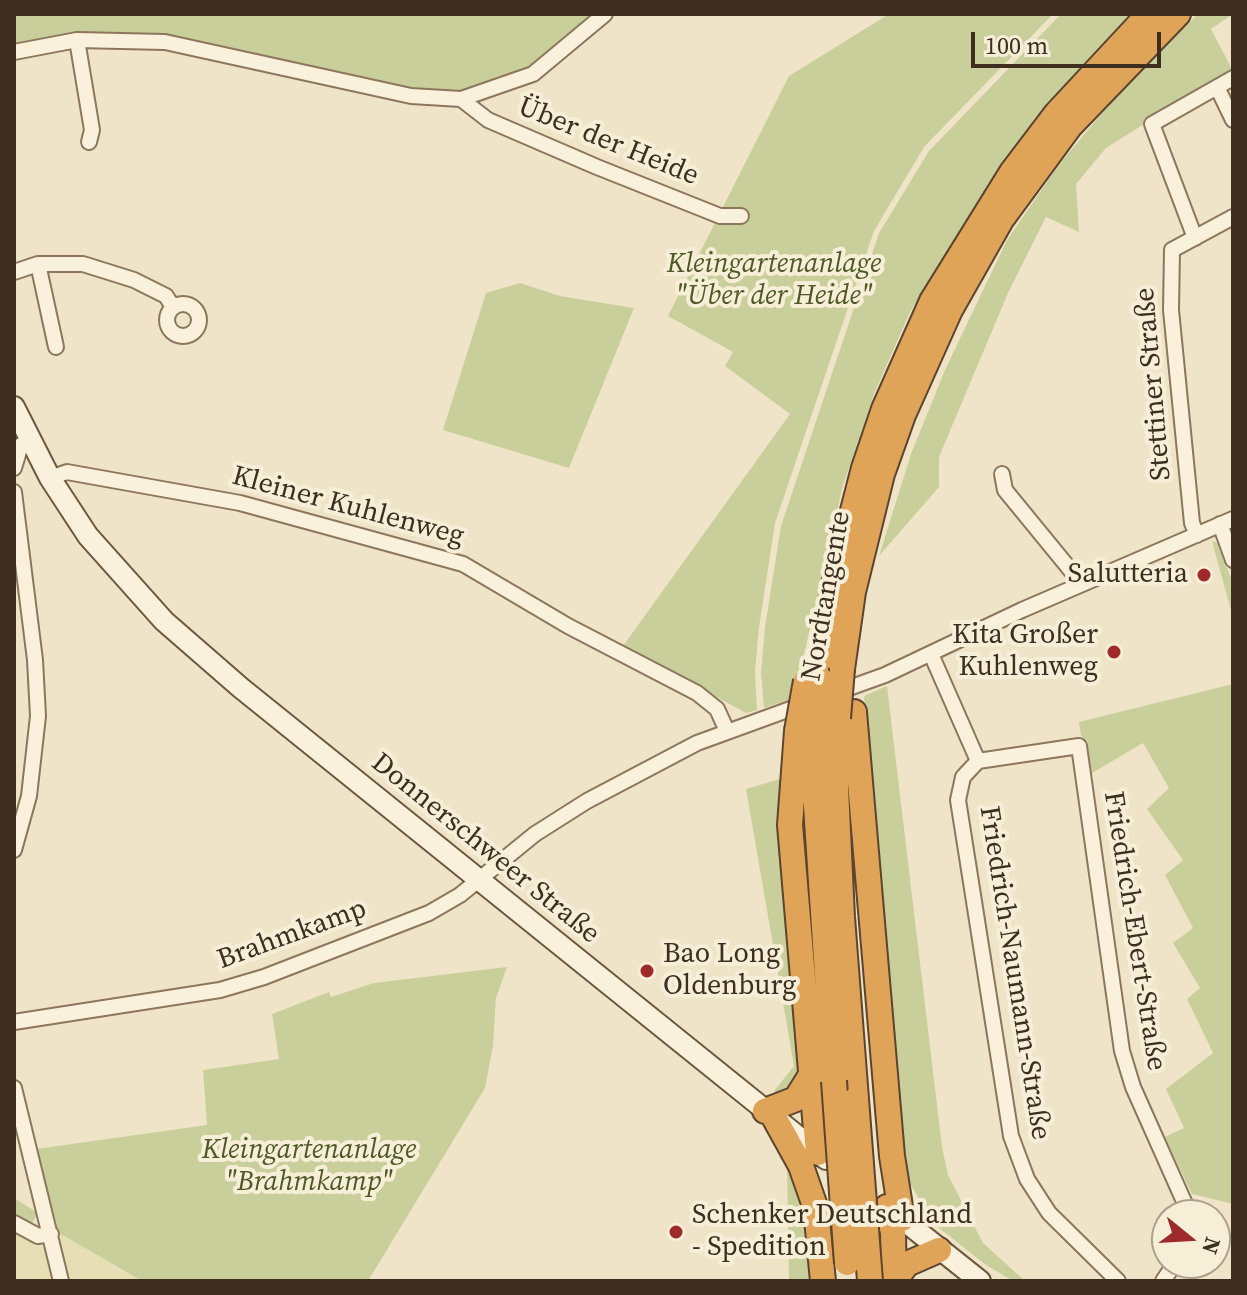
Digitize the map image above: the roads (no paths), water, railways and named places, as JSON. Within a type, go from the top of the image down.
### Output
[{"type":"highway","name":"Nordtangente","points":[[843,590],[864,468],[884,409],[952,265],[984,212],[1056,114],[1149,14]]},
{"type":"highway","name":"Nordtangente","points":[[843,590],[924,362],[974,263],[1070,126],[1178,14]]},
{"type":"highway","points":[[818,1153],[822,1080],[815,790],[831,673],[860,615],[843,590],[817,620],[831,673],[826,721],[892,1156],[894,1281]]},
{"type":"highway","name":"Nordtangente","points":[[826,721],[836,788],[842,917],[870,1281]]},
{"type":"highway","points":[[822,1080],[770,1115],[801,1166],[816,1209],[823,1281]]},
{"type":"highway","points":[[822,1080],[848,1272]]},
{"type":"highway","points":[[816,1209],[829,1195],[872,1177],[892,1156]]},
{"type":"highway","points":[[894,1281],[907,1264],[939,1250]]},
{"type":"main road","name":"Donnerschweer Straße","points":[[14,407],[50,478],[88,536],[154,611],[241,688],[980,1281]]},
{"type":"street","points":[[14,52],[77,40],[121,38],[186,45],[411,96],[461,99],[533,74],[605,14]]},
{"type":"street","points":[[77,40],[92,130],[89,142]]},
{"type":"street","points":[[1195,238],[1152,124],[1233,78]]},
{"type":"street","points":[[1217,87],[1233,120]]},
{"type":"street","name":"Über der Heide","points":[[461,99],[488,120],[583,161],[720,216],[741,216]]},
{"type":"street","name":"Stettiner Straße","points":[[1197,535],[1192,523],[1171,310],[1172,250],[1233,217]]},
{"type":"street","points":[[38,264],[56,347]]},
{"type":"street","points":[[14,272],[38,264],[83,264],[134,280],[166,296],[173,307]]},
{"type":"street","points":[[14,468],[21,445],[30,441]]},
{"type":"street","name":"Kleiner Kuhlenweg","points":[[50,478],[67,472],[240,503],[463,564],[568,626],[697,693],[717,709],[727,731]]},
{"type":"street","points":[[1002,474],[1005,490],[1082,584]]},
{"type":"street","points":[[14,492],[35,660],[38,716],[29,796],[14,850]]},
{"type":"street","points":[[1227,522],[1233,560]]},
{"type":"street","name":"Brahmkamp","points":[[14,1022],[220,990],[264,977],[429,913],[460,895],[535,834],[587,801],[697,743],[885,675],[1082,584],[1227,522]]},
{"type":"street","points":[[931,654],[978,761]]},
{"type":"street","name":"Friedrich-Ebert-Straße","points":[[978,761],[1079,746],[1122,1051],[1133,1087],[1183,1199]]},
{"type":"street","name":"Friedrich-Naumann-Straße","points":[[978,761],[963,777],[958,800],[1011,1136],[1027,1179],[1049,1213],[1118,1281]]},
{"type":"street","points":[[14,1088],[61,1281]]},
{"type":"street","points":[[14,1223],[38,1236],[51,1234]]},
{"type":"place","name":"Salutteria","points":[[1204,575]]},
{"type":"place","name":"Kita Großer Kuhlenweg","points":[[1114,652]]},
{"type":"place","name":"Bao Long Oldenburg","points":[[647,971]]},
{"type":"place","name":"Schenker Deutschland - Spedition","points":[[676,1232]]},
{"type":"park label","name":"Kleingartenanlage \"Über der Heide\"","points":[[774,281]]},
{"type":"park label","name":"Kleingartenanlage \"Brahmkamp\"","points":[[309,1167]]}]
